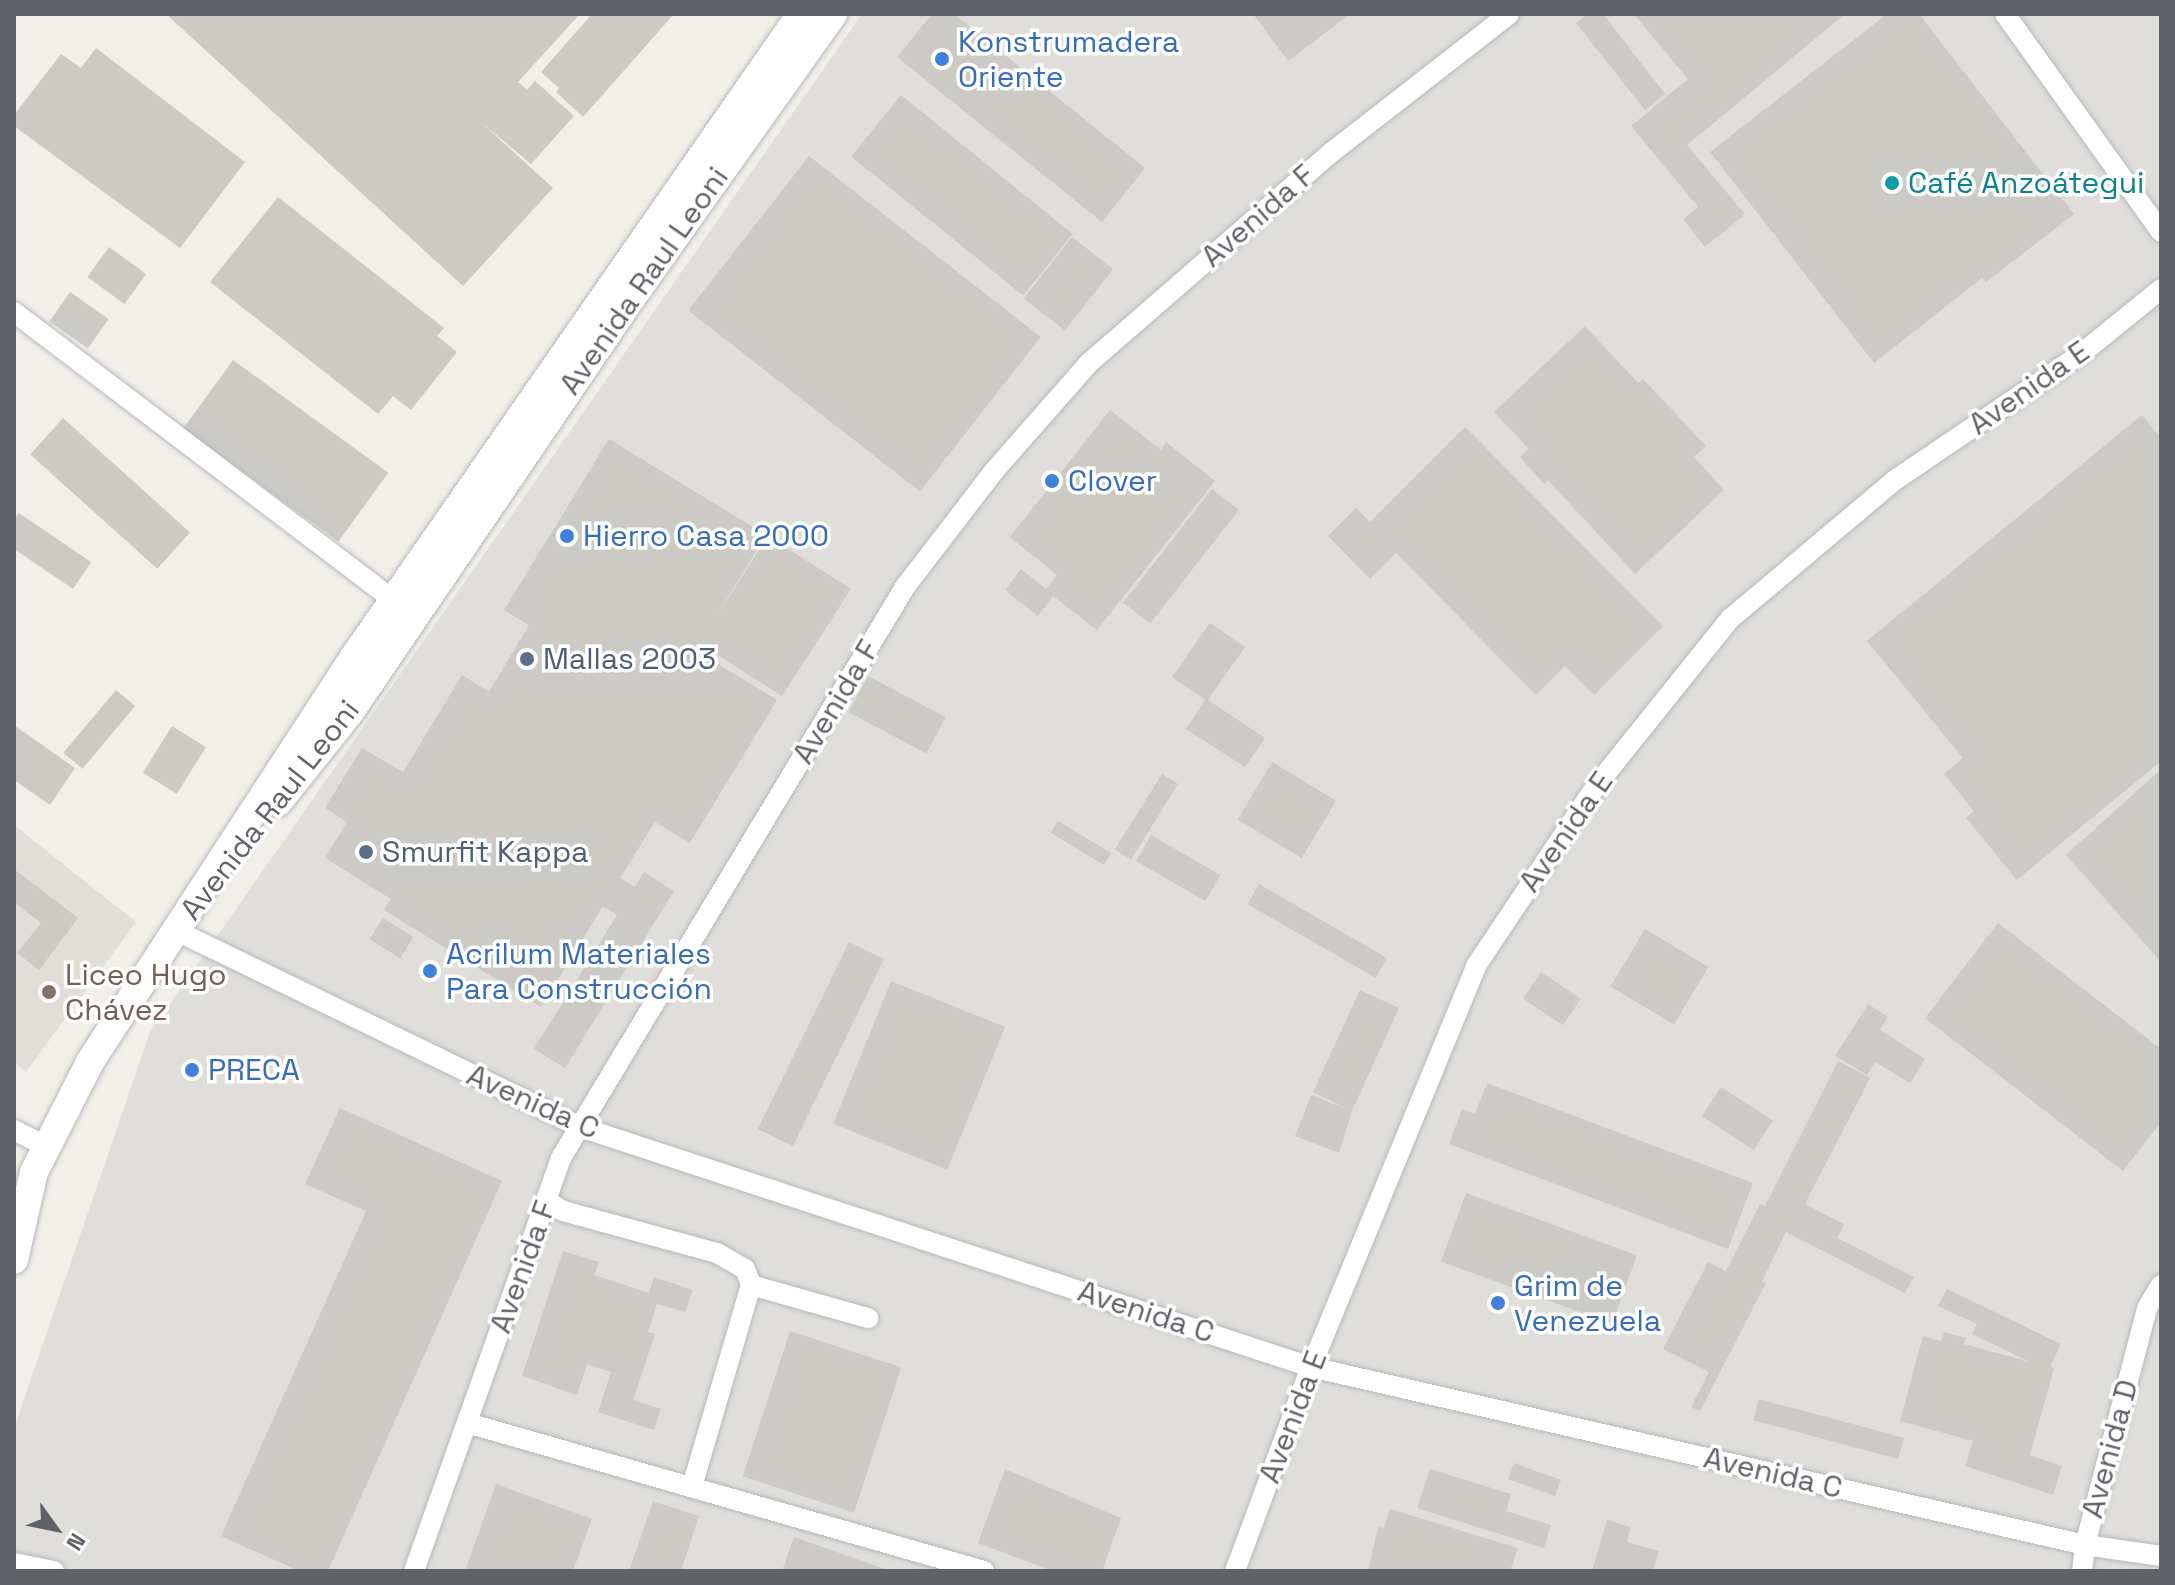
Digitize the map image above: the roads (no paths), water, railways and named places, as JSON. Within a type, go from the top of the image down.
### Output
[{"type":"main road","name":"Avenida Raul Leoni","points":[[175,930],[394,600],[801,14]]},
{"type":"main road","name":"Avenida Raul Leoni","points":[[175,930],[350,712],[639,287],[833,14]]},
{"type":"main road","points":[[14,1260],[34,1172],[90,1062],[175,930]]},
{"type":"street","name":"Avenida F","points":[[414,1571],[561,1158],[905,587],[994,471],[1089,363],[1332,152],[1509,14]]},
{"type":"street","points":[[2005,14],[2161,232]]},
{"type":"street","name":"Avenida E","points":[[1235,1571],[1311,1367],[1476,966],[1596,786],[1730,619],[1895,480],[2081,354],[2161,289]]},
{"type":"street","points":[[14,312],[394,600]]},
{"type":"street","name":"Avenida C","points":[[175,930],[580,1127],[1311,1367],[2085,1545],[2161,1556]]},
{"type":"street","points":[[14,1130],[47,1147]]},
{"type":"street","points":[[547,1201],[563,1211],[717,1253],[745,1269],[751,1285],[692,1487]]},
{"type":"street","points":[[751,1285],[868,1318]]},
{"type":"street","name":"Avenida D","points":[[2082,1571],[2085,1545],[2147,1308],[2161,1285]]},
{"type":"street","points":[[467,1423],[984,1571]]},
{"type":"street","points":[[14,1563],[54,1571]]},
{"type":"place","name":"Konstrumadera Oriente","points":[[942,59]]},
{"type":"place","name":"Café Anzoátegui","points":[[1892,183]]},
{"type":"place","name":"Clover","points":[[1052,481]]},
{"type":"place","name":"Hierro Casa 2000","points":[[567,536]]},
{"type":"place","name":"Mallas 2003","points":[[527,659]]},
{"type":"place","name":"Smurfit Kappa","points":[[366,852]]},
{"type":"place","name":"Acrilum Materiales Para Construcción","points":[[430,971]]},
{"type":"place","name":"Liceo Hugo Chávez","points":[[49,992]]},
{"type":"place","name":"PRECA","points":[[192,1070]]},
{"type":"place","name":"Grim de Venezuela","points":[[1498,1303]]}]
